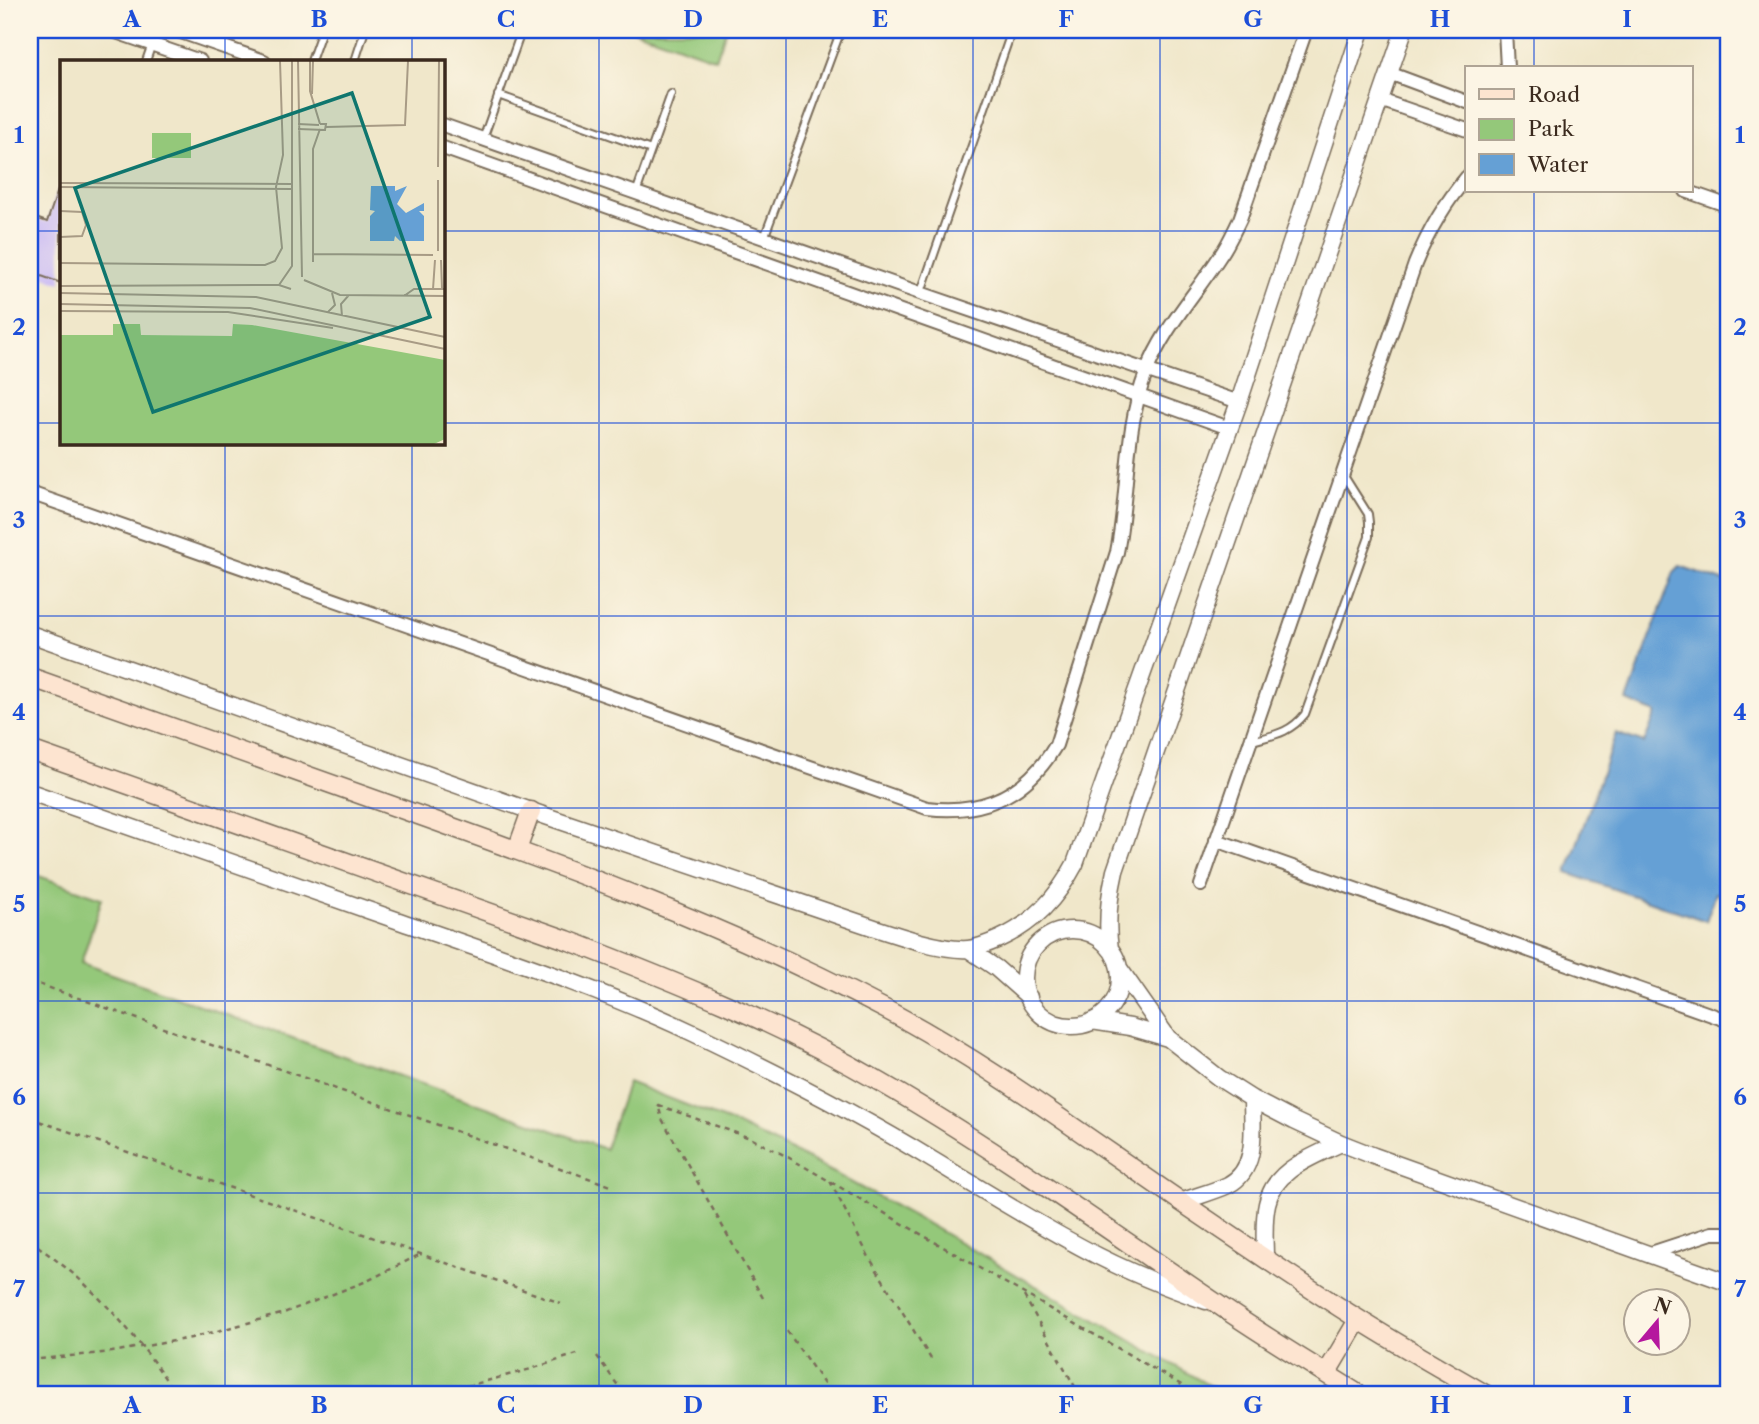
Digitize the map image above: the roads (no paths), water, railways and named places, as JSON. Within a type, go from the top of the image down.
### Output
[{"type":"main road","points":[[30,677],[517,850],[739,938],[886,1009],[1022,1090],[1181,1202],[1358,1320],[1485,1394]]},
{"type":"main road","points":[[30,750],[580,945],[631,964],[756,1019],[878,1080],[944,1120],[1219,1305],[1358,1394]]},
{"type":"main road","points":[[517,850],[531,811]]},
{"type":"main road","points":[[1326,1374],[1358,1320]]},
{"type":"street","points":[[110,30],[152,44],[165,55],[194,60]]},
{"type":"street","points":[[175,30],[261,60]]},
{"type":"street","points":[[30,494],[927,808],[959,810],[990,803],[1018,789],[1039,769],[1056,745],[1121,532],[1130,444],[1138,395],[1146,372],[1174,322],[1222,253],[1240,219],[1306,30]]},
{"type":"street","points":[[30,634],[531,811],[872,927],[951,948],[968,949],[1002,938],[1032,920],[1049,904],[1064,885],[1075,864],[1239,402],[1361,30]]},
{"type":"street","points":[[1404,30],[1115,871],[1108,909],[1110,949],[1119,968],[1168,1038],[1219,1078],[1252,1099],[1341,1143],[1729,1283]]},
{"type":"street","points":[[1505,30],[1507,66]]},
{"type":"street","points":[[1389,73],[1465,101]]},
{"type":"street","points":[[1380,100],[1465,129]]},
{"type":"street","points":[[444,125],[1146,372],[1239,402]]},
{"type":"street","points":[[444,148],[1229,428]]},
{"type":"street","points":[[1201,885],[1425,241],[1443,208],[1465,180]]},
{"type":"street","points":[[1689,192],[1729,206]]},
{"type":"street","points":[[30,792],[542,971],[639,1009],[734,1052],[827,1099],[988,1195],[1100,1257],[1138,1275],[1219,1305]]},
{"type":"street","points":[[1216,840],[1729,1021]]},
{"type":"street","points":[[1032,920],[1046,938]]},
{"type":"street","points":[[1029,997],[1024,976],[1026,966],[1035,947],[1046,938],[1062,931],[1084,932],[1094,935],[1110,949]]},
{"type":"street","points":[[968,949],[996,968],[1029,997],[1042,1014],[1061,1024],[1092,1021],[1101,1016],[1115,999],[1120,979],[1119,968]]},
{"type":"street","points":[[1092,1021],[1130,1027],[1168,1038]]},
{"type":"street","points":[[1181,1202],[1230,1184],[1244,1172],[1251,1157],[1252,1099]]},
{"type":"street","points":[[1265,1259],[1266,1204],[1274,1186],[1286,1171],[1341,1143]]},
{"type":"street","points":[[1648,1254],[1712,1233],[1729,1233]]},
{"type":"lane","points":[[311,60],[322,30]]},
{"type":"lane","points":[[355,60],[365,30]]},
{"type":"lane","points":[[764,238],[841,30]]},
{"type":"lane","points":[[920,293],[1012,30]]},
{"type":"lane","points":[[482,139],[520,35]]},
{"type":"lane","points":[[146,60],[152,44]]},
{"type":"lane","points":[[636,193],[671,94]]},
{"type":"lane","points":[[498,95],[651,150]]},
{"type":"lane","points":[[1250,741],[1291,729],[1306,714],[1366,544],[1370,529],[1368,514],[1343,474]]},
{"type":"water","points":[[1680,566],[1729,583],[1729,898],[1716,893],[1706,921],[1567,873],[1616,733],[1644,743],[1656,713],[1627,701],[1674,572]]}]
